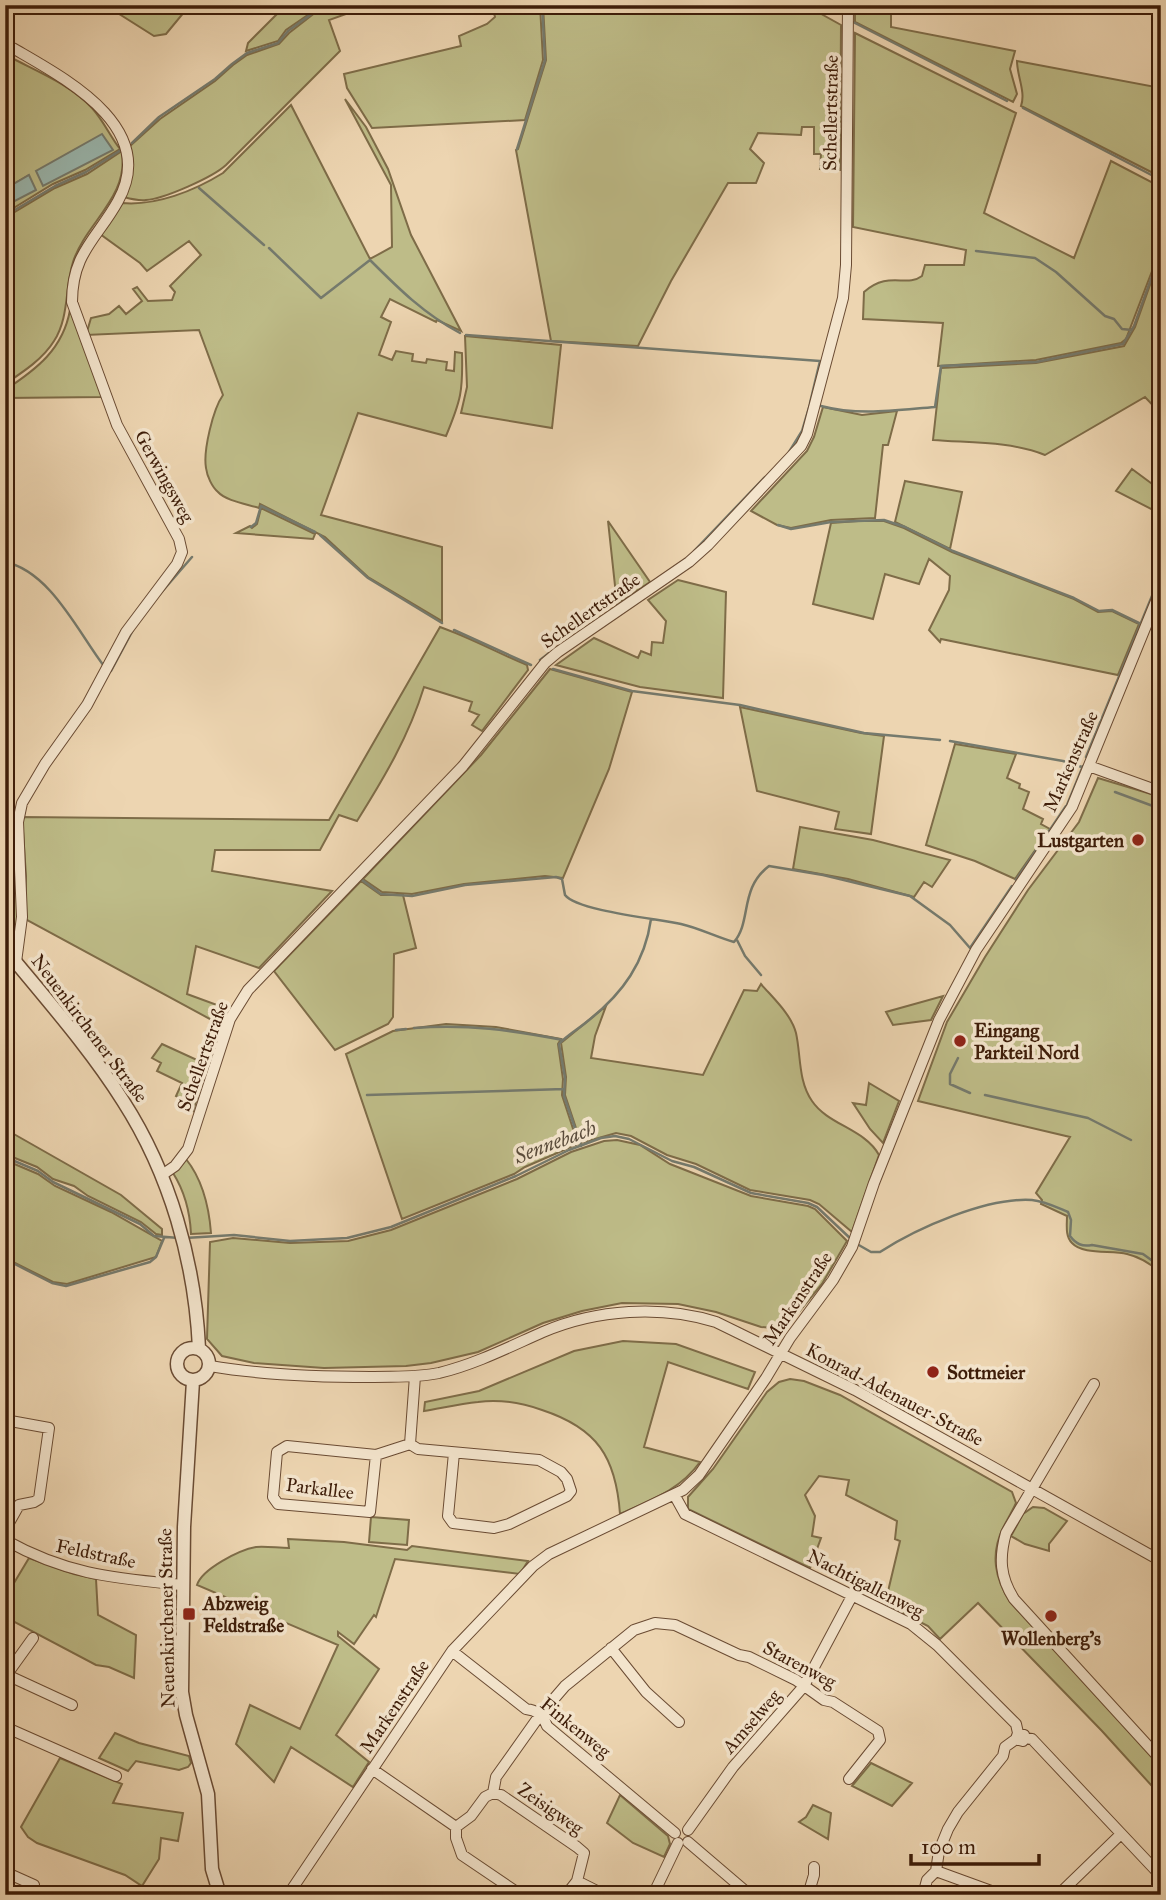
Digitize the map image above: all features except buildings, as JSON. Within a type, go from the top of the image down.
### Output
[{"type":"street","points":[[5,19],[8,5]]},
{"type":"street","name":"Schellertstraße","points":[[162,1175],[175,1166],[188,1149],[230,1019],[248,990],[463,766],[545,663],[689,562],[801,446],[807,434],[843,298],[846,265],[848,5]]},
{"type":"street","name":"Gerwingsweg","points":[[5,40],[11,47],[81,90],[99,105],[120,135],[126,149],[128,162],[119,199],[78,260],[72,286],[72,302],[117,425],[179,539],[182,552],[177,564],[126,632],[87,705],[22,803],[18,822],[22,917],[16,962]]},
{"type":"street","name":"Markenstraße","points":[[288,1895],[452,1651],[533,1566],[549,1554],[675,1496],[699,1475],[833,1280],[854,1242],[928,1045],[958,981],[998,916],[1067,815],[1161,589]]},
{"type":"street","points":[[1089,766],[1161,792]]},
{"type":"street","name":"Neuenkirchener Straße","points":[[5,949],[109,1080],[135,1119],[162,1175],[182,1238],[191,1292],[192,1349]]},
{"type":"street","name":"Konrad-Adenauer-Straße","points":[[210,1366],[248,1373],[415,1376],[438,1373],[481,1360],[546,1331],[599,1316],[640,1311],[698,1317],[716,1322],[855,1390],[1161,1561]]},
{"type":"street","points":[[192,1349],[207,1355],[210,1366],[201,1379],[192,1381],[185,1379],[177,1368],[180,1354],[192,1349]]},
{"type":"street","points":[[415,1376],[410,1444],[418,1449],[539,1460],[561,1472],[571,1491],[567,1496],[509,1524],[494,1528],[453,1523],[448,1516],[454,1453]]},
{"type":"street","name":"Neuenkirchener Straße","points":[[192,1381],[184,1527],[183,1692],[186,1715],[208,1794],[216,1893]]},
{"type":"street","points":[[1094,1384],[1006,1534],[1001,1566],[1006,1587],[1014,1599],[1161,1760]]},
{"type":"street","points":[[5,1420],[49,1428],[38,1499],[19,1505],[5,1530]]},
{"type":"street","name":"Parkallee","points":[[376,1455],[370,1512],[278,1504],[273,1497],[277,1452],[287,1446],[376,1455],[410,1444]]},
{"type":"street","name":"Nachtigallenweg","points":[[675,1496],[685,1514],[853,1594],[923,1632],[1016,1724],[1019,1737],[1032,1739],[1161,1876]]},
{"type":"street","name":"Feldstraße","points":[[5,1540],[31,1554],[75,1570],[106,1577],[183,1585]]},
{"type":"street","name":"Amselweg","points":[[680,1839],[678,1829],[688,1830],[733,1767],[804,1686],[853,1594]]},
{"type":"street","name":"Starenweg","points":[[540,1715],[565,1686],[634,1630],[664,1623],[676,1625],[796,1679],[824,1700],[833,1702],[878,1731],[880,1740],[849,1779]]},
{"type":"street","points":[[33,1638],[6,1676],[72,1705]]},
{"type":"street","points":[[611,1648],[646,1692],[679,1722]]},
{"type":"street","name":"Finkenweg","points":[[452,1651],[526,1709],[540,1715],[547,1726],[750,1895]]},
{"type":"street","name":"Zeisigweg","points":[[493,1793],[496,1777],[540,1715]]},
{"type":"street","points":[[5,1727],[116,1776]]},
{"type":"street","points":[[923,1895],[928,1880],[936,1871],[939,1851],[958,1812],[1003,1756],[1005,1747],[1019,1737]]},
{"type":"street","points":[[372,1769],[456,1827],[456,1838],[462,1855],[521,1895]]},
{"type":"street","name":"Zeisigweg","points":[[456,1827],[471,1816],[485,1797],[493,1793],[501,1795],[584,1853],[577,1881]]},
{"type":"street","points":[[1058,1895],[1121,1834]]},
{"type":"street","points":[[653,1895],[680,1839]]},
{"type":"street","points":[[808,1895],[814,1867]]},
{"type":"street","points":[[936,1871],[1002,1895]]},
{"type":"street","points":[[5,1872],[34,1885],[29,1895]]},
{"type":"street","points":[[566,1895],[577,1881],[605,1895]]},
{"type":"street","points":[[216,1893],[233,1895]]},
{"type":"shaded area","points":[[105,5],[190,5],[166,34],[154,36]]},
{"type":"shaded area","points":[[273,5],[311,5],[315,10],[286,30],[278,41],[246,51],[248,43],[280,11]]},
{"type":"shaded area","points":[[325,5],[371,5],[329,20],[340,51],[226,165],[200,181],[164,196],[143,200],[124,197],[130,175],[130,146],[160,119],[215,81],[233,65],[247,55],[279,44]]},
{"type":"shaded area","points":[[492,5],[540,5],[543,60],[525,120],[372,128],[347,88],[344,74],[461,46],[459,36],[487,24],[495,17]]},
{"type":"shaded area","points":[[543,5],[805,5],[841,25],[840,170],[820,169],[821,154],[814,154],[814,127],[802,127],[801,135],[758,133],[750,149],[764,163],[756,183],[728,183],[671,281],[638,346],[551,341],[516,150],[546,60]]},
{"type":"shaded area","points":[[855,5],[891,5],[891,27],[1015,51],[1010,69],[1017,94],[1013,102],[855,22]]},
{"type":"shaded area","points":[[855,33],[1016,113],[984,213],[1074,258],[1111,161],[1161,187],[1161,237],[1158,244],[1161,246],[1161,266],[1154,266],[1126,339],[1121,343],[1036,360],[938,366],[943,323],[863,319],[864,292],[873,285],[889,280],[916,279],[922,276],[925,265],[964,265],[966,250],[853,227]]},
{"type":"shaded area","points":[[8,56],[83,99],[96,113],[120,149],[12,209],[5,208],[5,201],[12,203],[29,175],[5,189],[5,57]]},
{"type":"shaded area","points":[[1017,61],[1161,88],[1161,177],[1021,106]]},
{"type":"shaded area","points":[[345,99],[366,127],[388,169],[411,235],[461,331],[390,299],[381,317],[391,322],[379,355],[392,360],[396,351],[413,354],[412,361],[426,363],[427,359],[447,362],[446,370],[454,371],[455,352],[462,353],[462,377],[458,404],[446,436],[358,413],[321,515],[442,547],[442,621],[368,577],[325,537],[260,504],[259,508],[237,502],[216,490],[210,481],[205,461],[212,420],[223,395],[199,330],[86,335],[91,318],[109,314],[119,306],[126,314],[142,301],[133,289],[137,287],[148,301],[172,300],[175,292],[170,286],[201,255],[189,241],[147,271],[100,234],[122,203],[161,200],[212,180],[223,173],[291,105],[370,259],[392,247],[391,185]]},
{"type":"shaded area","points":[[122,151],[119,183],[73,262],[59,332],[38,359],[5,384],[5,212],[13,213],[55,188],[87,174]]},
{"type":"shaded area","points":[[1156,268],[1161,269],[1161,414],[1145,397],[1045,455],[1004,445],[933,440],[941,368],[1036,363],[1124,346],[1135,327]]},
{"type":"shaded area","points":[[70,310],[103,397],[5,398],[5,390],[38,366],[55,347],[67,324]]},
{"type":"shaded area","points":[[465,336],[561,345],[552,428],[461,413],[467,387]]},
{"type":"shaded area","points":[[823,407],[862,415],[897,411],[888,445],[883,445],[875,518],[831,520],[791,528],[777,525],[751,511],[807,451]]},
{"type":"shaded area","points":[[1132,469],[1159,489],[1161,514],[1116,491]]},
{"type":"shaded area","points":[[905,481],[962,492],[950,549],[895,522]]},
{"type":"shaded area","points":[[261,508],[315,534],[313,539],[236,533],[257,524]]},
{"type":"shaded area","points":[[608,521],[650,582],[617,604]]},
{"type":"shaded area","points":[[884,521],[904,528],[952,552],[1074,599],[1098,612],[1112,611],[1139,624],[1118,675],[941,639],[940,642],[929,630],[949,590],[950,576],[929,559],[919,584],[885,574],[873,619],[813,604],[831,523]]},
{"type":"shaded area","points":[[678,580],[726,592],[723,698],[640,687],[556,665],[594,638],[638,658],[641,651],[651,655],[652,642],[663,643],[666,621],[648,600]]},
{"type":"shaded area","points":[[440,627],[527,665],[528,670],[482,731],[472,725],[479,715],[469,711],[472,702],[424,687],[403,740],[357,821],[339,815],[320,850],[215,850],[212,871],[332,891],[259,968],[196,946],[187,994],[228,1009],[221,1025],[25,919],[26,876],[22,817],[329,820]]},
{"type":"shaded area","points":[[550,669],[632,692],[609,769],[563,878],[545,876],[464,884],[412,894],[382,892],[363,879],[481,755]]},
{"type":"shaded area","points":[[740,707],[884,736],[871,834],[835,829],[839,812],[757,791]]},
{"type":"shaded area","points":[[955,744],[1016,754],[1007,778],[1029,792],[1023,809],[1043,819],[1041,824],[1050,829],[1015,879],[975,861],[926,845]]},
{"type":"shaded area","points":[[1098,778],[1161,797],[1161,1273],[1132,1255],[1077,1247],[1068,1237],[1067,1216],[1041,1204],[1042,1200],[1036,1193],[1070,1137],[918,1101],[947,1022],[1028,890],[1079,822]]},
{"type":"shaded area","points":[[14,825],[18,918],[14,938],[10,941],[5,935],[5,838]]},
{"type":"shaded area","points":[[800,827],[873,840],[950,860],[932,887],[924,882],[914,897],[848,879],[793,869]]},
{"type":"shaded area","points":[[361,881],[381,895],[403,895],[416,948],[394,954],[393,1017],[388,1024],[335,1050],[274,971]]},
{"type":"shaded area","points":[[761,984],[794,1026],[804,1085],[812,1101],[827,1116],[865,1139],[879,1155],[852,1232],[819,1204],[810,1200],[750,1190],[696,1164],[667,1155],[631,1136],[616,1133],[581,1143],[565,1095],[566,1077],[561,1043],[606,1006],[595,1036],[591,1058],[703,1075],[744,990],[757,991]]},
{"type":"shaded area","points":[[943,996],[931,1020],[893,1025],[886,1012]]},
{"type":"shaded area","points":[[446,1024],[496,1027],[561,1039],[558,1044],[563,1079],[562,1095],[578,1144],[514,1174],[402,1219],[346,1054],[393,1031]]},
{"type":"shaded area","points":[[162,1044],[208,1065],[193,1111],[186,1101],[176,1096],[182,1083],[157,1071],[161,1063],[152,1058]]},
{"type":"shaded area","points":[[869,1083],[899,1101],[883,1143],[853,1103],[866,1105]]},
{"type":"shaded area","points":[[5,1129],[121,1195],[162,1229],[162,1235],[74,1186],[53,1179],[37,1167],[5,1154]]},
{"type":"shaded area","points":[[617,1140],[640,1145],[670,1164],[751,1196],[815,1209],[847,1241],[822,1284],[785,1329],[761,1327],[716,1312],[678,1304],[622,1303],[543,1323],[478,1352],[431,1363],[324,1368],[254,1363],[222,1356],[207,1339],[210,1242],[233,1238],[290,1243],[348,1241],[391,1230],[517,1179],[571,1152],[604,1141]]},
{"type":"shaded area","points":[[186,1159],[204,1194],[211,1233],[191,1234],[186,1202],[173,1173]]},
{"type":"shaded area","points":[[5,1160],[38,1174],[55,1186],[111,1212],[162,1241],[156,1257],[67,1284],[53,1282],[5,1258]]},
{"type":"shaded area","points":[[623,1341],[676,1344],[755,1372],[748,1389],[668,1362],[644,1447],[700,1462],[674,1487],[620,1514],[614,1476],[600,1447],[577,1426],[561,1417],[527,1405],[502,1401],[424,1411],[425,1402],[479,1391],[574,1351]]},
{"type":"shaded area","points":[[790,1379],[804,1381],[840,1395],[1012,1492],[1016,1503],[996,1548],[996,1566],[1005,1593],[1010,1602],[1161,1766],[1161,1796],[978,1603],[940,1639],[928,1626],[885,1604],[900,1541],[895,1539],[897,1521],[846,1495],[849,1480],[819,1476],[805,1495],[815,1516],[812,1536],[821,1538],[810,1568],[688,1509],[688,1497],[713,1469],[767,1392],[779,1382]]},
{"type":"shaded area","points":[[1033,1507],[1044,1508],[1067,1521],[1049,1544],[1049,1551],[1025,1544],[1011,1536],[1023,1514]]},
{"type":"shaded area","points":[[371,1517],[409,1520],[407,1545],[369,1542]]},
{"type":"shaded area","points":[[288,1539],[344,1542],[407,1550],[412,1546],[528,1561],[520,1574],[395,1559],[376,1617],[374,1615],[354,1644],[338,1632],[338,1636],[379,1669],[336,1735],[369,1762],[353,1787],[291,1747],[274,1782],[236,1744],[250,1705],[300,1729],[338,1645],[197,1585],[213,1567],[231,1556],[256,1547],[289,1548]]},
{"type":"shaded area","points":[[29,1558],[96,1579],[98,1615],[136,1635],[134,1678],[109,1667],[96,1665],[5,1617],[5,1598]]},
{"type":"shaded area","points":[[115,1733],[139,1743],[189,1756],[191,1763],[179,1770],[136,1761],[128,1771],[99,1758]]},
{"type":"shaded area","points":[[60,1758],[122,1784],[113,1803],[183,1813],[178,1841],[161,1838],[159,1859],[142,1886],[125,1875],[37,1843],[28,1837],[21,1827]]},
{"type":"shaded area","points":[[871,1763],[912,1783],[892,1806],[852,1786]]},
{"type":"shaded area","points":[[620,1795],[668,1836],[670,1844],[664,1857],[633,1843],[607,1823]]},
{"type":"shaded area","points":[[813,1805],[831,1813],[828,1839],[799,1822],[806,1817]]},
{"type":"water","points":[[102,134],[113,150],[43,186],[36,171]]},
{"type":"water","points":[[29,175],[36,190],[11,203],[5,201],[5,189]]},
{"type":"waterway","points":[[313,5],[317,10],[322,5]]},
{"type":"waterway","points":[[517,149],[545,60],[542,5]]},
{"type":"waterway","points":[[821,5],[835,13]]},
{"type":"waterway","points":[[132,143],[159,117],[215,79],[247,53],[278,43],[288,31],[317,10]]},
{"type":"waterway","points":[[853,22],[1007,101]]},
{"type":"waterway","points":[[1023,108],[1161,180]]},
{"type":"waterway","points":[[5,210],[13,211],[121,150]]},
{"type":"waterway","points":[[199,188],[264,245]]},
{"type":"waterway","points":[[269,248],[321,298],[370,260],[423,309],[460,333]]},
{"type":"waterway","points":[[976,251],[1035,258],[1056,272],[1105,316],[1114,319],[1122,329],[1132,330]]},
{"type":"waterway","points":[[821,406],[864,412],[935,407],[941,366],[1036,362],[1123,344],[1134,326],[1155,268],[1161,267]]},
{"type":"waterway","points":[[466,335],[820,361],[810,403]]},
{"type":"waterway","points":[[789,452],[802,431],[810,404]]},
{"type":"waterway","points":[[694,551],[765,477]]},
{"type":"waterway","points":[[251,527],[256,523],[261,506],[315,532]]},
{"type":"waterway","points":[[778,525],[791,529],[831,522],[884,520],[905,527],[953,551],[1074,598],[1099,611],[1112,610],[1141,624]]},
{"type":"waterway","points":[[320,535],[368,578],[442,623]]},
{"type":"waterway","points":[[160,594],[192,557]]},
{"type":"waterway","points":[[5,562],[36,577],[49,590],[104,666]]},
{"type":"waterway","points":[[1086,757],[1161,574]]},
{"type":"waterway","points":[[111,671],[133,630]]},
{"type":"waterway","points":[[454,630],[531,665]]},
{"type":"waterway","points":[[540,660],[549,653]]},
{"type":"waterway","points":[[553,669],[632,691],[740,705],[864,733],[940,740]]},
{"type":"waterway","points":[[950,741],[1063,761],[1082,767]]},
{"type":"waterway","points":[[1067,805],[1083,766]]},
{"type":"waterway","points":[[1115,792],[1161,809]]},
{"type":"waterway","points":[[1016,880],[1066,806]]},
{"type":"waterway","points":[[362,880],[381,894],[412,896],[465,885],[556,877],[562,879],[565,895],[585,906],[681,924],[734,942],[743,925],[753,885],[769,866],[823,875],[910,896],[950,925],[970,948],[1012,886]]},
{"type":"waterway","points":[[581,1146],[564,1096],[565,1078],[559,1044],[601,1010],[622,988],[644,949],[651,919]]},
{"type":"waterway","points":[[737,940],[745,956],[761,975]]},
{"type":"waterway","points":[[414,1028],[489,1029],[563,1040]]},
{"type":"waterway","points":[[396,1030],[406,1029]]},
{"type":"waterway","points":[[958,1058],[950,1074],[950,1084],[970,1093]]},
{"type":"waterway","points":[[367,1095],[564,1089]]},
{"type":"waterway","points":[[985,1095],[1088,1118],[1131,1140]]},
{"type":"waterway","name":"Sennebach","points":[[185,1238],[234,1235],[290,1241],[347,1238],[391,1227],[516,1176],[569,1150],[601,1138],[615,1136],[629,1139],[672,1161],[694,1167],[751,1193],[808,1203],[817,1207],[852,1240]]},
{"type":"waterway","name":"Sennebach","points":[[5,1157],[38,1171],[53,1182],[140,1224],[154,1236],[179,1238]]},
{"type":"waterway","name":"Sennebach","points":[[857,1244],[871,1252],[880,1252],[913,1233],[953,1216],[994,1203],[1032,1200],[1068,1212],[1071,1220],[1070,1236],[1080,1244],[1143,1254],[1161,1267]]},
{"type":"waterway","points":[[5,1259],[52,1283],[66,1286],[150,1262],[156,1257],[164,1238]]},
{"type":"place","name":"Lustgarten","points":[[1138,840]]},
{"type":"place","name":"Eingang Parkteil Nord","points":[[960,1041]]},
{"type":"place","name":"Sottmeier","points":[[933,1372]]},
{"type":"place","name":"Abzweig Feldstraße","points":[[189,1614]]},
{"type":"place","name":"Wollenberg's","points":[[1051,1616]]}]
